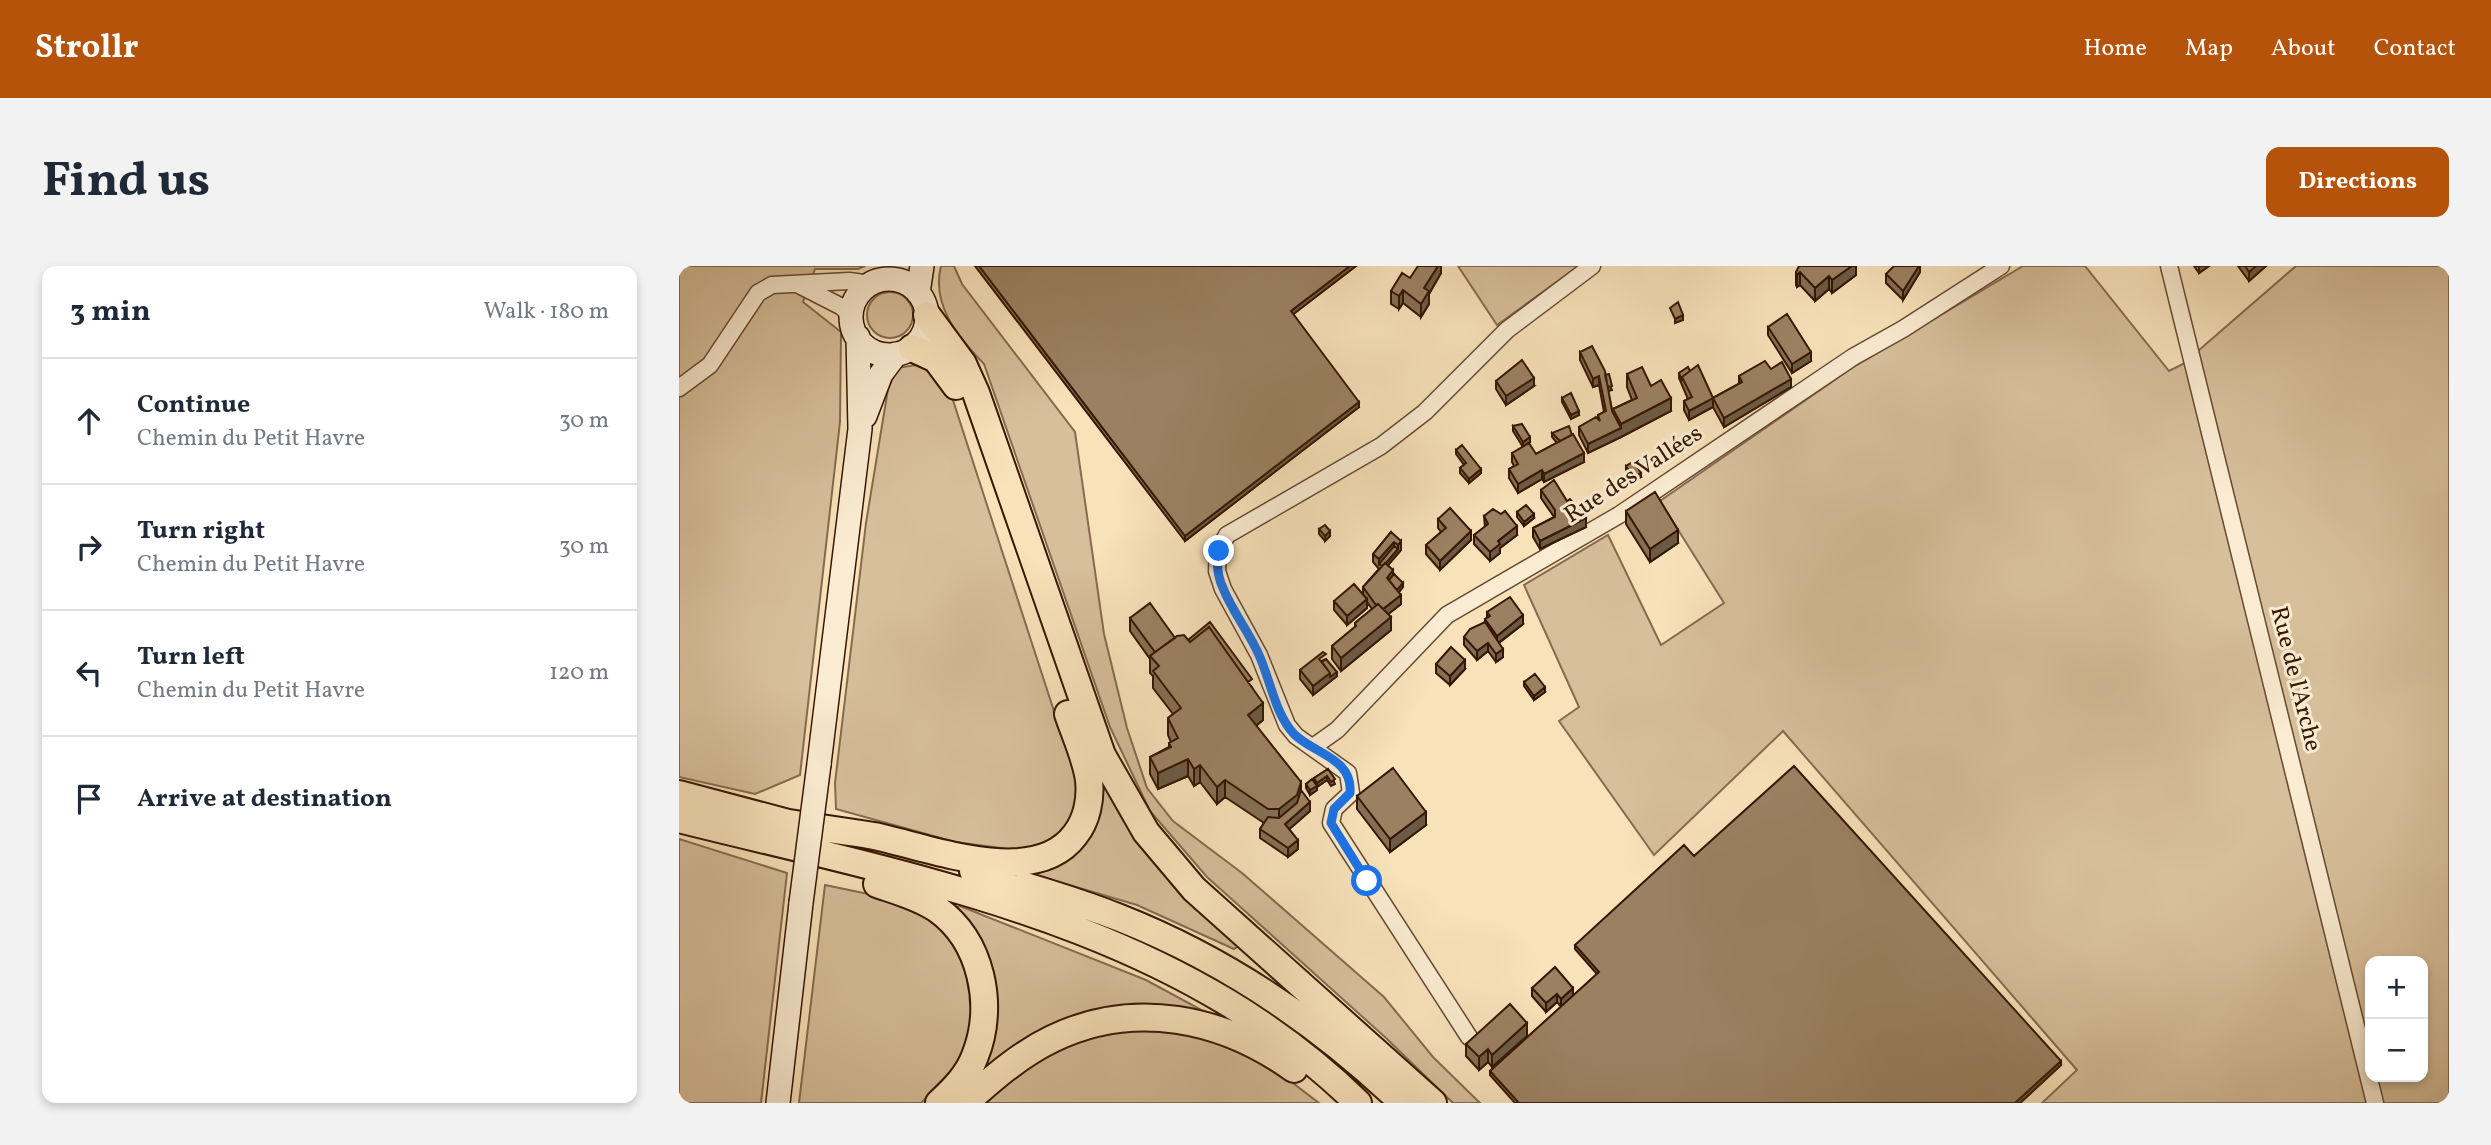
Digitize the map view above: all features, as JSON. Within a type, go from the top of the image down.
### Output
[{"type":"highway","points":[[923,304],[963,364],[973,386],[1083,706],[1112,776],[1133,811],[1160,850],[1194,890],[1433,1103]]},
{"type":"highway","points":[[789,823],[874,836],[964,858],[1011,862],[1030,861],[1061,851],[1080,830],[1087,814],[1089,782],[1086,765],[959,395],[948,371],[936,359],[904,351]]},
{"type":"highway","points":[[679,794],[982,874],[1122,919],[1257,986],[1326,1035],[1403,1103]]},
{"type":"highway","points":[[679,819],[978,895],[1049,917],[1113,943],[1259,1022],[1358,1103]]},
{"type":"highway","points":[[764,841],[924,901],[939,910],[965,939],[981,976],[985,1015],[982,1037],[965,1074],[939,1103]]},
{"type":"highway","points":[[965,1103],[1002,1070],[1050,1040],[1096,1024],[1148,1017],[1174,1018],[1226,1030],[1276,1055],[1337,1103]]},
{"type":"main road","points":[[860,429],[881,374],[926,327],[922,266]]},
{"type":"main road","points":[[778,1103],[860,429],[855,327],[857,298],[881,277],[902,281],[923,304]]},
{"type":"main road","points":[[855,327],[874,351],[904,351]]},
{"type":"street","points":[[1469,1037],[1331,823],[1334,809],[1350,793],[1348,773],[1339,763],[1296,736],[1287,724],[1259,655],[1223,590],[1217,570],[1221,544],[1227,535],[1241,525],[1381,446],[1425,412],[1507,330],[1592,266]]},
{"type":"street","name":"Rue des Vallées","points":[[1313,747],[1337,730],[1447,615],[1619,515],[1821,378],[2001,266]]},
{"type":"street","name":"Rue de l'Arche","points":[[2169,266],[2375,1103]]},
{"type":"street","points":[[679,388],[710,365],[758,293],[772,285],[881,277]]},
{"type":"street","points":[[797,284],[842,307],[855,327]]},
{"type":"shaded area","points":[[679,266],[865,266],[858,269],[815,269],[803,302],[841,332],[840,422],[800,775],[755,794],[679,777]]},
{"type":"shaded area","points":[[941,266],[954,266],[962,284],[1075,432],[1104,634],[1127,728],[1147,788],[1173,821],[1242,873],[1384,997],[1433,1057],[1480,1103],[1453,1103],[1386,1038],[1207,877],[1150,811],[1110,727],[984,364],[956,331],[943,307],[939,280]]},
{"type":"shaded area","points":[[1458,266],[1579,266],[1497,325]]},
{"type":"shaded area","points":[[2023,266],[2085,266],[2169,371],[2183,364],[2296,266],[2449,266],[2449,1103],[2042,1103],[2077,1070],[1783,731],[1654,855],[1559,721],[1579,707],[1524,585],[1608,535],[1661,645],[1724,603],[1660,501],[1852,368]]},
{"type":"shaded area","points":[[890,292],[906,299],[913,315],[906,331],[890,338],[874,331],[867,315],[874,299]]},
{"type":"shaded area","points":[[916,365],[936,372],[949,388],[1066,748],[1101,778],[1240,945],[1234,949],[1137,905],[1032,874],[1024,851],[955,842],[836,809],[835,783],[866,523],[888,389],[897,368]]},
{"type":"shaded area","points":[[679,839],[787,873],[761,1103],[679,1103]]},
{"type":"shaded area","points":[[825,885],[902,901],[932,917],[960,906],[1146,980],[1207,1013],[1207,1037],[1264,1061],[1319,1103],[961,1103],[942,1083],[921,1103],[799,1103]]},
{"type":"building","points":[[979,266],[1350,266],[1291,311],[1359,402],[1185,536]]},
{"type":"building","points":[[1418,266],[1438,266],[1424,288],[1429,291],[1421,304],[1403,290],[1399,296],[1391,291],[1402,273],[1410,278]]},
{"type":"building","points":[[1799,266],[1852,266],[1832,280],[1829,276],[1815,288],[1800,272],[1797,275]]},
{"type":"building","points":[[1894,266],[1919,266],[1903,291],[1886,274]]},
{"type":"building","points":[[2245,266],[2256,266],[2249,272]]},
{"type":"building","points":[[1678,302],[1683,315],[1675,319],[1670,308]]},
{"type":"building","points":[[1787,314],[1811,352],[1792,364],[1768,327]]},
{"type":"building","points":[[1592,346],[1605,371],[1612,411],[1621,428],[1588,444],[1579,427],[1596,417],[1600,421],[1598,415],[1606,411],[1599,376],[1593,379],[1580,352]]},
{"type":"building","points":[[1522,360],[1534,378],[1506,396],[1496,381]]},
{"type":"building","points":[[1765,361],[1771,369],[1782,362],[1791,379],[1724,418],[1713,398],[1742,382],[1739,376]]},
{"type":"building","points":[[1698,365],[1713,398],[1689,411],[1684,401],[1692,397],[1682,377]]},
{"type":"building","points":[[1642,367],[1651,386],[1661,380],[1671,398],[1621,424],[1613,409],[1637,398],[1627,374]]},
{"type":"building","points":[[1688,367],[1690,371],[1682,377],[1682,381],[1679,373]]},
{"type":"building","points":[[1609,374],[1612,386],[1608,387],[1605,375]]},
{"type":"building","points":[[1571,393],[1579,411],[1571,415],[1562,398]]},
{"type":"building","points":[[1522,424],[1530,437],[1523,442],[1513,426]]},
{"type":"building","points":[[1569,426],[1572,435],[1560,441],[1552,433]]},
{"type":"building","points":[[1573,434],[1584,453],[1544,474],[1542,470],[1518,484],[1509,469],[1518,464],[1512,453],[1529,443],[1536,454]]},
{"type":"building","points":[[1462,445],[1481,469],[1469,479],[1460,468],[1466,463],[1456,450]]},
{"type":"building","points":[[1634,461],[1641,473],[1633,477],[1626,466]]},
{"type":"building","points":[[1554,480],[1567,501],[1570,499],[1586,518],[1540,541],[1533,528],[1555,517],[1555,510],[1541,490]]},
{"type":"building","points":[[1655,492],[1678,530],[1650,549],[1626,511]]},
{"type":"building","points":[[1526,505],[1534,514],[1524,522],[1517,512]]},
{"type":"building","points":[[1450,508],[1471,531],[1440,561],[1426,545],[1446,528],[1438,519]]},
{"type":"building","points":[[1493,509],[1501,514],[1505,511],[1517,526],[1498,541],[1500,544],[1490,552],[1474,535],[1488,524],[1484,516]]},
{"type":"building","points":[[1325,525],[1330,531],[1325,536],[1319,529]]},
{"type":"building","points":[[1391,532],[1401,541],[1398,545],[1394,542],[1379,559],[1373,554]]},
{"type":"building","points":[[1394,546],[1398,549],[1386,563],[1382,566],[1379,564]]},
{"type":"building","points":[[1385,563],[1393,570],[1387,578],[1401,595],[1383,609],[1376,605],[1363,587]]},
{"type":"building","points":[[1394,574],[1403,583],[1397,590],[1389,580]]},
{"type":"building","points":[[1354,584],[1367,599],[1347,616],[1334,601]]},
{"type":"building","points":[[1510,597],[1523,615],[1497,636],[1485,619],[1490,616],[1487,612]]},
{"type":"building","points":[[1150,603],[1175,638],[1155,652],[1130,618]]},
{"type":"building","points":[[1378,604],[1391,617],[1341,658],[1332,646]]},
{"type":"building","points":[[1210,622],[1252,679],[1248,682],[1209,627],[1190,642],[1188,640]]},
{"type":"building","points":[[1485,622],[1503,649],[1496,654],[1488,643],[1477,651],[1464,637],[1470,629]]},
{"type":"building","points":[[1209,627],[1263,703],[1248,715],[1301,782],[1297,795],[1279,809],[1268,809],[1225,780],[1217,787],[1200,765],[1194,769],[1188,759],[1158,773],[1150,757],[1171,747],[1169,743],[1178,738],[1168,718],[1181,708],[1153,671],[1159,666],[1150,656],[1177,636],[1184,635],[1190,642]]},
{"type":"building","points":[[1451,647],[1465,660],[1450,676],[1436,664]]},
{"type":"building","points":[[1323,652],[1326,654],[1319,659],[1330,673],[1313,686],[1300,670]]},
{"type":"building","points":[[1326,659],[1337,672],[1330,677],[1322,662]]},
{"type":"building","points":[[1535,674],[1545,687],[1534,696],[1524,682]]},
{"type":"building","points":[[1794,766],[2061,1061],[2015,1103],[1519,1103],[1490,1071],[1599,972],[1575,945],[1684,845],[1694,856]]},
{"type":"building","points":[[1393,768],[1426,812],[1390,839],[1357,796]]},
{"type":"building","points":[[1328,769],[1335,779],[1331,782],[1327,776],[1317,783],[1314,778]]},
{"type":"building","points":[[1312,779],[1317,786],[1310,790],[1306,784]]},
{"type":"building","points":[[1301,790],[1310,802],[1285,824],[1298,840],[1288,848],[1260,829],[1268,817],[1279,818],[1297,803]]},
{"type":"building","points":[[1555,967],[1573,988],[1561,999],[1557,994],[1546,1003],[1532,988]]},
{"type":"building","points":[[1510,1004],[1527,1023],[1492,1055],[1488,1049],[1479,1057],[1466,1044]]},
{"type":"route","points":[[1219,551],[1217,570],[1223,590],[1259,655],[1287,724],[1296,736],[1339,763],[1348,773],[1350,793],[1334,809],[1331,823],[1367,881]]}]
